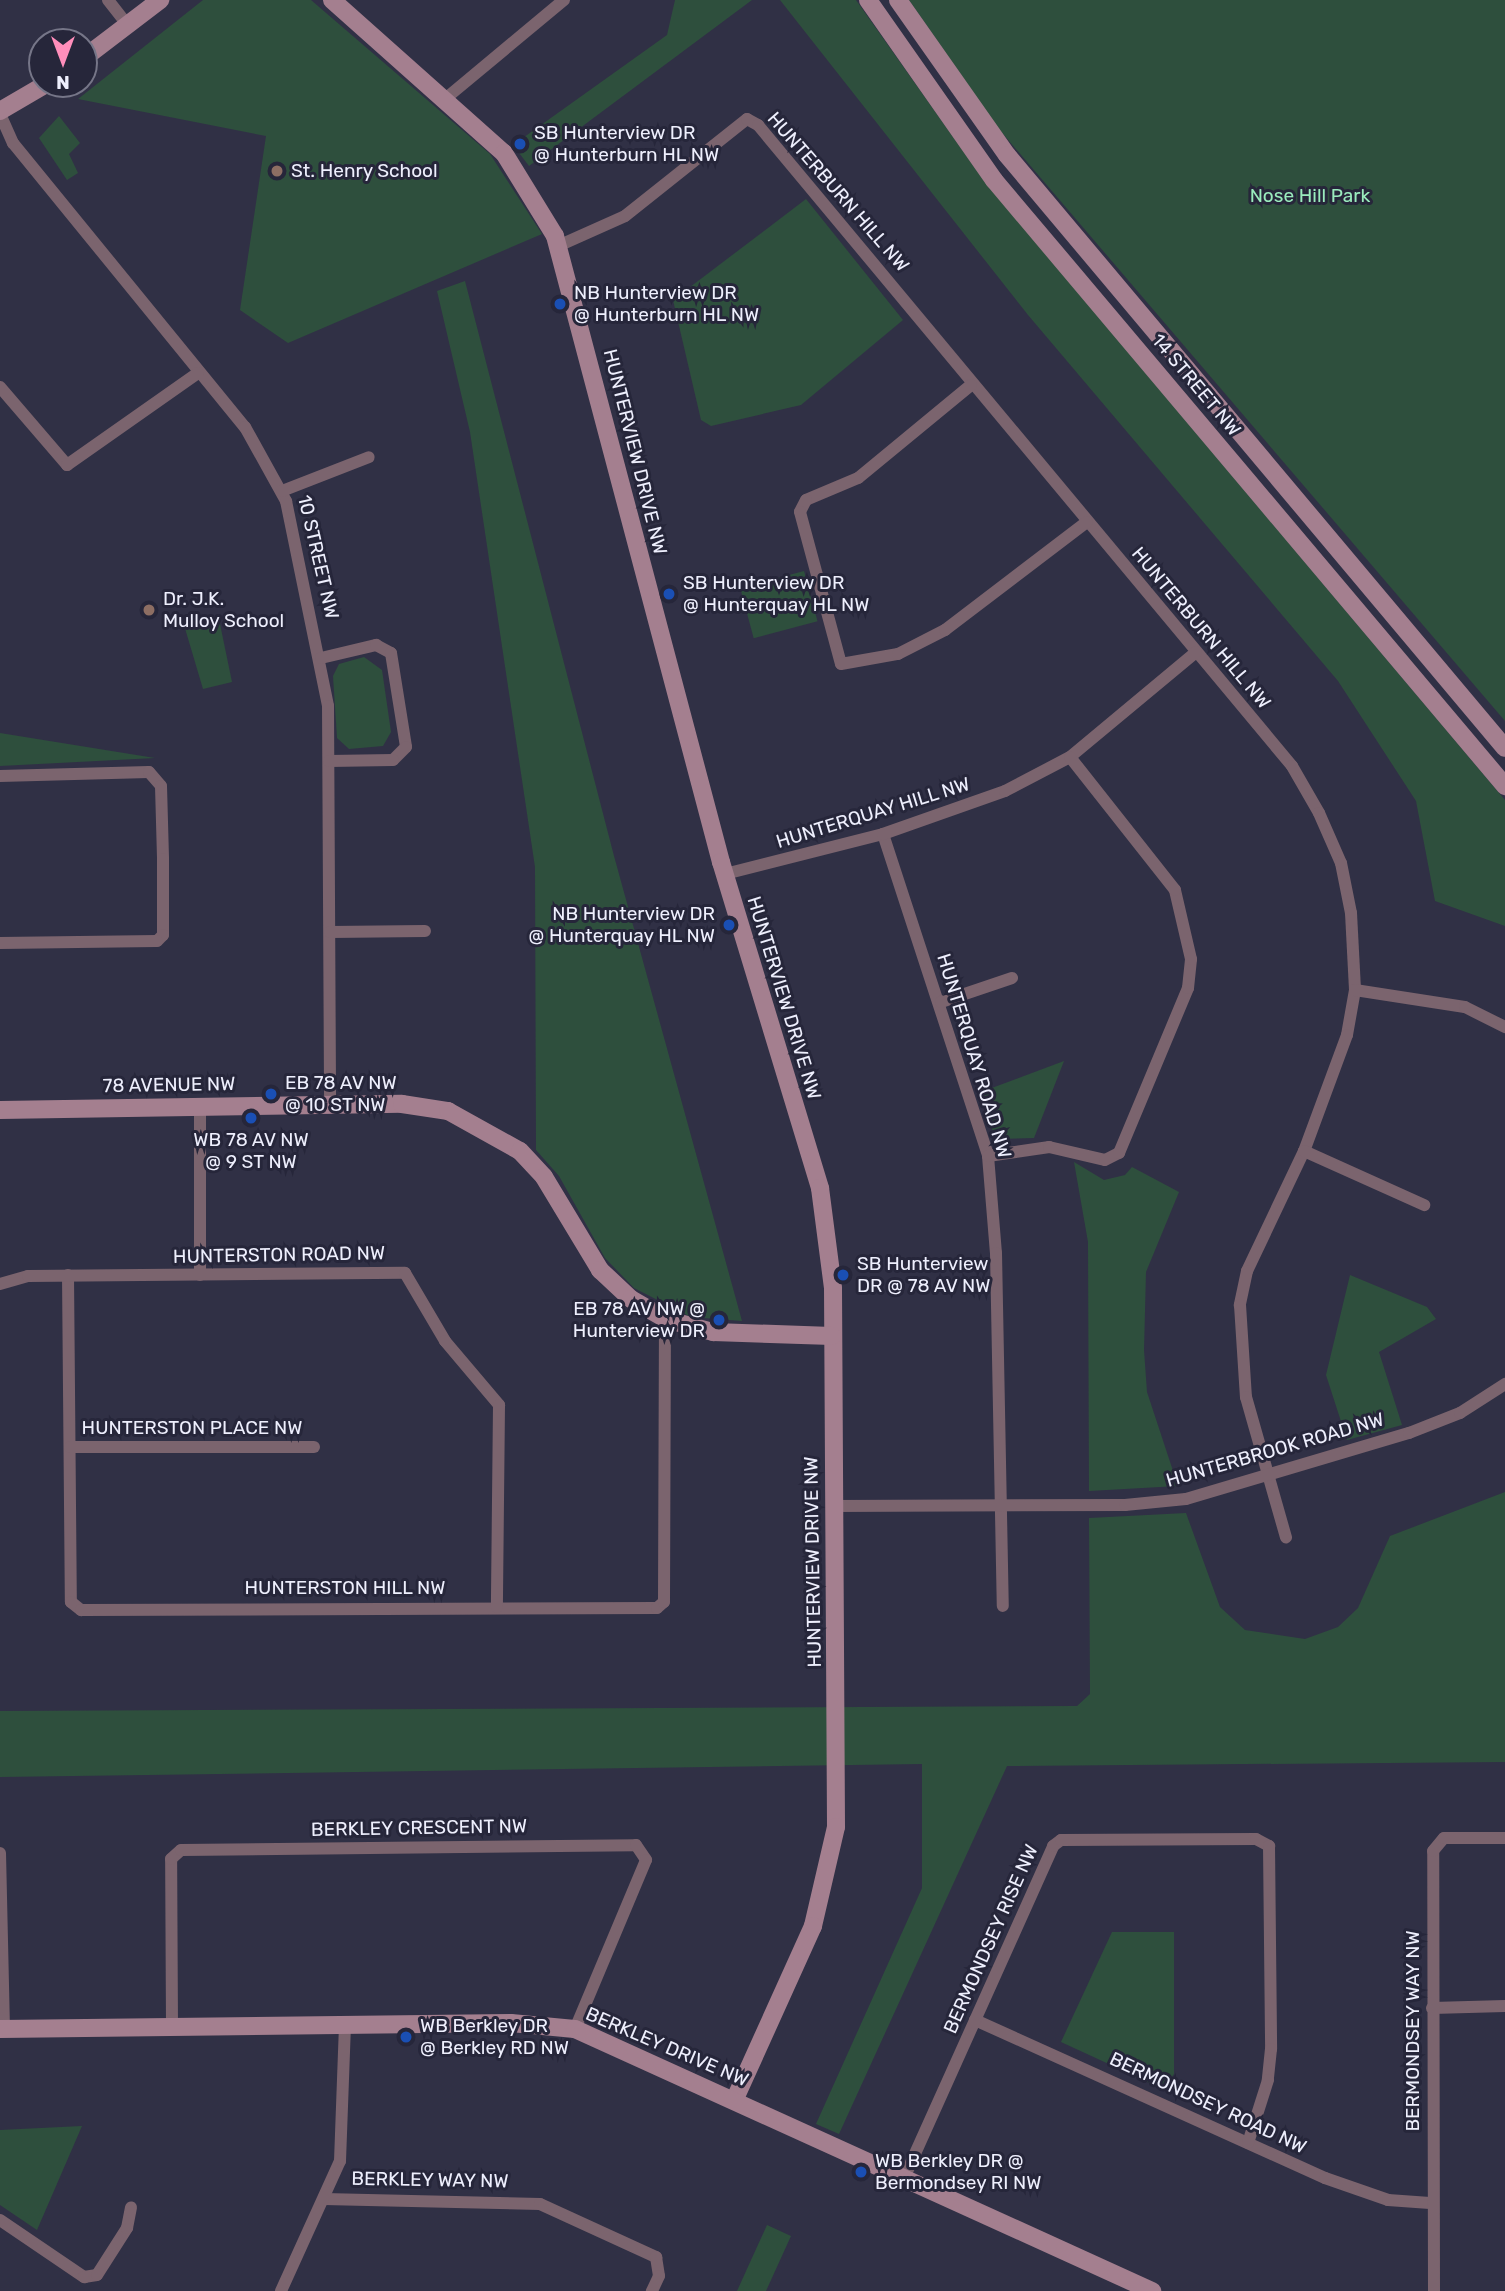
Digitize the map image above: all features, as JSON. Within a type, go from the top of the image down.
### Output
[{"type":"street","points":[[108,0],[127,24]]},
{"type":"street","points":[[98,47],[160,0]]},
{"type":"street","name":"HUNTERVIEW DRIVE NW","points":[[332,0],[445,99],[524,178],[558,246],[725,874],[820,1188],[832,1336],[838,1776],[831,1859],[813,1926],[735,2099]]},
{"type":"street","points":[[445,99],[564,0]]},
{"type":"street","name":"14 STREET NW","points":[[867,0],[995,180],[1505,786]]},
{"type":"street","name":"14 STREET NW","points":[[898,0],[1007,155],[1505,748]]},
{"type":"street","points":[[0,112],[28,95]]},
{"type":"street","name":"10 STREET NW","points":[[0,112],[13,143],[262,451],[282,491],[321,658],[329,761],[330,1104]]},
{"type":"street","name":"HUNTERBURN HILL NW","points":[[558,246],[625,216],[747,119],[816,193],[971,386],[1292,766],[1319,813],[1341,863],[1351,913],[1354,990],[1340,1058],[1304,1151],[1263,1229],[1240,1305],[1246,1397],[1286,1537]]},
{"type":"street","points":[[0,387],[67,465],[198,373]]},
{"type":"street","points":[[971,386],[858,478],[806,500],[800,512],[841,664],[898,654],[945,630],[1087,523]]},
{"type":"street","points":[[282,491],[369,457]]},
{"type":"street","points":[[321,658],[376,645],[391,653],[406,747],[393,760],[329,761]]},
{"type":"street","name":"HUNTERQUAY HILL NW","points":[[725,874],[883,834],[1005,792],[1069,757],[1196,652]]},
{"type":"street","points":[[988,1156],[1049,1147],[1105,1160],[1119,1153],[1188,988],[1189,950],[1175,890],[1069,757]]},
{"type":"street","points":[[0,776],[157,777],[163,935],[157,941],[0,943]]},
{"type":"street","name":"HUNTERQUAY ROAD NW","points":[[883,834],[940,1002],[988,1156],[996,1253],[1003,1606]]},
{"type":"street","points":[[330,932],[425,931]]},
{"type":"street","points":[[940,1002],[1012,978]]},
{"type":"street","points":[[1354,990],[1465,1007],[1505,1027]]},
{"type":"street","name":"78 AVENUE NW","points":[[0,1110],[330,1104],[424,1106],[492,1130],[544,1177],[600,1270],[665,1318],[713,1332],[832,1336]]},
{"type":"street","points":[[200,1106],[200,1275]]},
{"type":"street","points":[[1304,1151],[1424,1205]]},
{"type":"street","name":"HUNTERSTON ROAD NW","points":[[0,1284],[68,1275],[405,1273],[445,1341],[499,1405],[497,1607]]},
{"type":"street","name":"HUNTERSTON HILL NW","points":[[68,1275],[74,1608],[657,1608],[664,1602],[665,1318]]},
{"type":"street","name":"HUNTERBROOK ROAD NW","points":[[833,1506],[1159,1503],[1268,1475],[1460,1413],[1505,1384]]},
{"type":"street","name":"HUNTERSTON PLACE NW","points":[[70,1447],[314,1447]]},
{"type":"street","name":"BERMONDSEY WAY NW","points":[[1434,2291],[1430,2203],[1436,1843],[1505,1838]]},
{"type":"street","name":"BERMONDSEY RISE NW","points":[[905,2176],[1053,1846],[1061,1840],[1256,1839],[1269,1846],[1271,2049],[1268,2080],[1248,2143]]},
{"type":"street","name":"BERKLEY CRESCENT NW","points":[[172,2025],[171,1859],[181,1850],[636,1845],[646,1860],[575,2029]]},
{"type":"street","points":[[0,1853],[2,2028]]},
{"type":"street","points":[[1432,2008],[1505,2006]]},
{"type":"street","name":"BERMONDSEY ROAD NW","points":[[975,2020],[1248,2143],[1388,2200],[1430,2203]]},
{"type":"street","name":"BERKLEY DRIVE NW","points":[[2,2028],[510,2023],[575,2029],[905,2176],[1152,2291]]},
{"type":"street","points":[[281,2291],[340,2161],[344,2129],[345,2025]]},
{"type":"street","name":"BERKLEY WAY NW","points":[[324,2199],[492,2198],[540,2204],[656,2257],[659,2276],[652,2291]]},
{"type":"street","points":[[0,2220],[85,2277],[97,2275],[127,2228],[131,2207]]},
{"type":"green space","name":"St. Henry School","points":[[203,0],[311,0],[490,154],[542,234],[288,343],[240,310],[266,136],[78,99],[98,98],[98,83]]},
{"type":"green space","points":[[675,0],[752,0],[529,166],[513,145],[667,35]]},
{"type":"green space","points":[[780,0],[856,0],[985,182],[1505,800],[1505,926],[1435,901],[1416,801],[1338,681],[1028,315]]},
{"type":"green space","name":"Nose Hill Park","points":[[909,0],[1505,0],[1505,721],[998,128]]},
{"type":"green space","points":[[59,116],[80,143],[69,154],[78,173],[67,180],[39,138]]},
{"type":"green space","points":[[806,199],[903,320],[801,405],[711,426],[701,420],[673,300]]},
{"type":"green space","points":[[465,281],[614,856],[742,1321],[691,1317],[634,1288],[605,1258],[559,1176],[536,1150],[535,867],[470,432],[437,291]]},
{"type":"green space","points":[[804,571],[817,621],[754,638],[740,588]]},
{"type":"green space","points":[[212,616],[220,624],[232,682],[203,689],[184,625]]},
{"type":"green space","points":[[364,657],[382,670],[391,732],[383,746],[349,749],[337,738],[333,676],[339,664]]},
{"type":"green space","points":[[0,733],[155,758],[0,766]]},
{"type":"green space","points":[[1064,1061],[1034,1138],[995,1139],[981,1092]]},
{"type":"green space","points":[[1074,1162],[1104,1180],[1125,1175],[1132,1167],[1179,1192],[1146,1272],[1144,1350],[1147,1392],[1178,1486],[1089,1491],[1088,1242]]},
{"type":"green space","points":[[1350,1275],[1427,1307],[1436,1319],[1379,1352],[1402,1425],[1347,1440],[1326,1375]]},
{"type":"green space","points":[[1505,1492],[1505,1762],[1007,1766],[839,2134],[816,2124],[922,1888],[922,1764],[0,1777],[0,1711],[1077,1706],[1090,1694],[1089,1518],[1186,1513],[1220,1607],[1245,1630],[1305,1639],[1338,1627],[1358,1608],[1390,1536]]},
{"type":"green space","points":[[1112,1932],[1174,1932],[1174,2074],[1163,2089],[1061,2042]]},
{"type":"green space","points":[[82,2126],[37,2230],[0,2205],[0,2130]]},
{"type":"green space","points":[[767,2225],[791,2236],[766,2291],[737,2291]]},
{"type":"place","name":"SB Hunterview DR @ Hunterburn HL NW","points":[[520,144]]},
{"type":"place","name":"St. Henry School","points":[[277,171]]},
{"type":"place","name":"NB Hunterview DR @ Hunterburn HL NW","points":[[560,304]]},
{"type":"place","name":"SB Hunterview DR @ Hunterquay HL NW","points":[[669,594]]},
{"type":"place","name":"Dr. J.K. Mulloy School","points":[[149,610]]},
{"type":"place","name":"NB Hunterview DR @ Hunterquay HL NW","points":[[729,925]]},
{"type":"place","name":"EB 78 AV NW @ 10 ST NW","points":[[271,1094]]},
{"type":"place","name":"WB 78 AV NW @ 9 ST NW","points":[[251,1118]]},
{"type":"place","name":"SB Hunterview DR @ 78 AV NW","points":[[843,1275]]},
{"type":"place","name":"EB 78 AV NW @ Hunterview DR","points":[[719,1320]]},
{"type":"place","name":"WB Berkley DR @ Berkley RD NW","points":[[406,2037]]},
{"type":"place","name":"WB Berkley DR @ Bermondsey RI NW","points":[[861,2172]]}]
